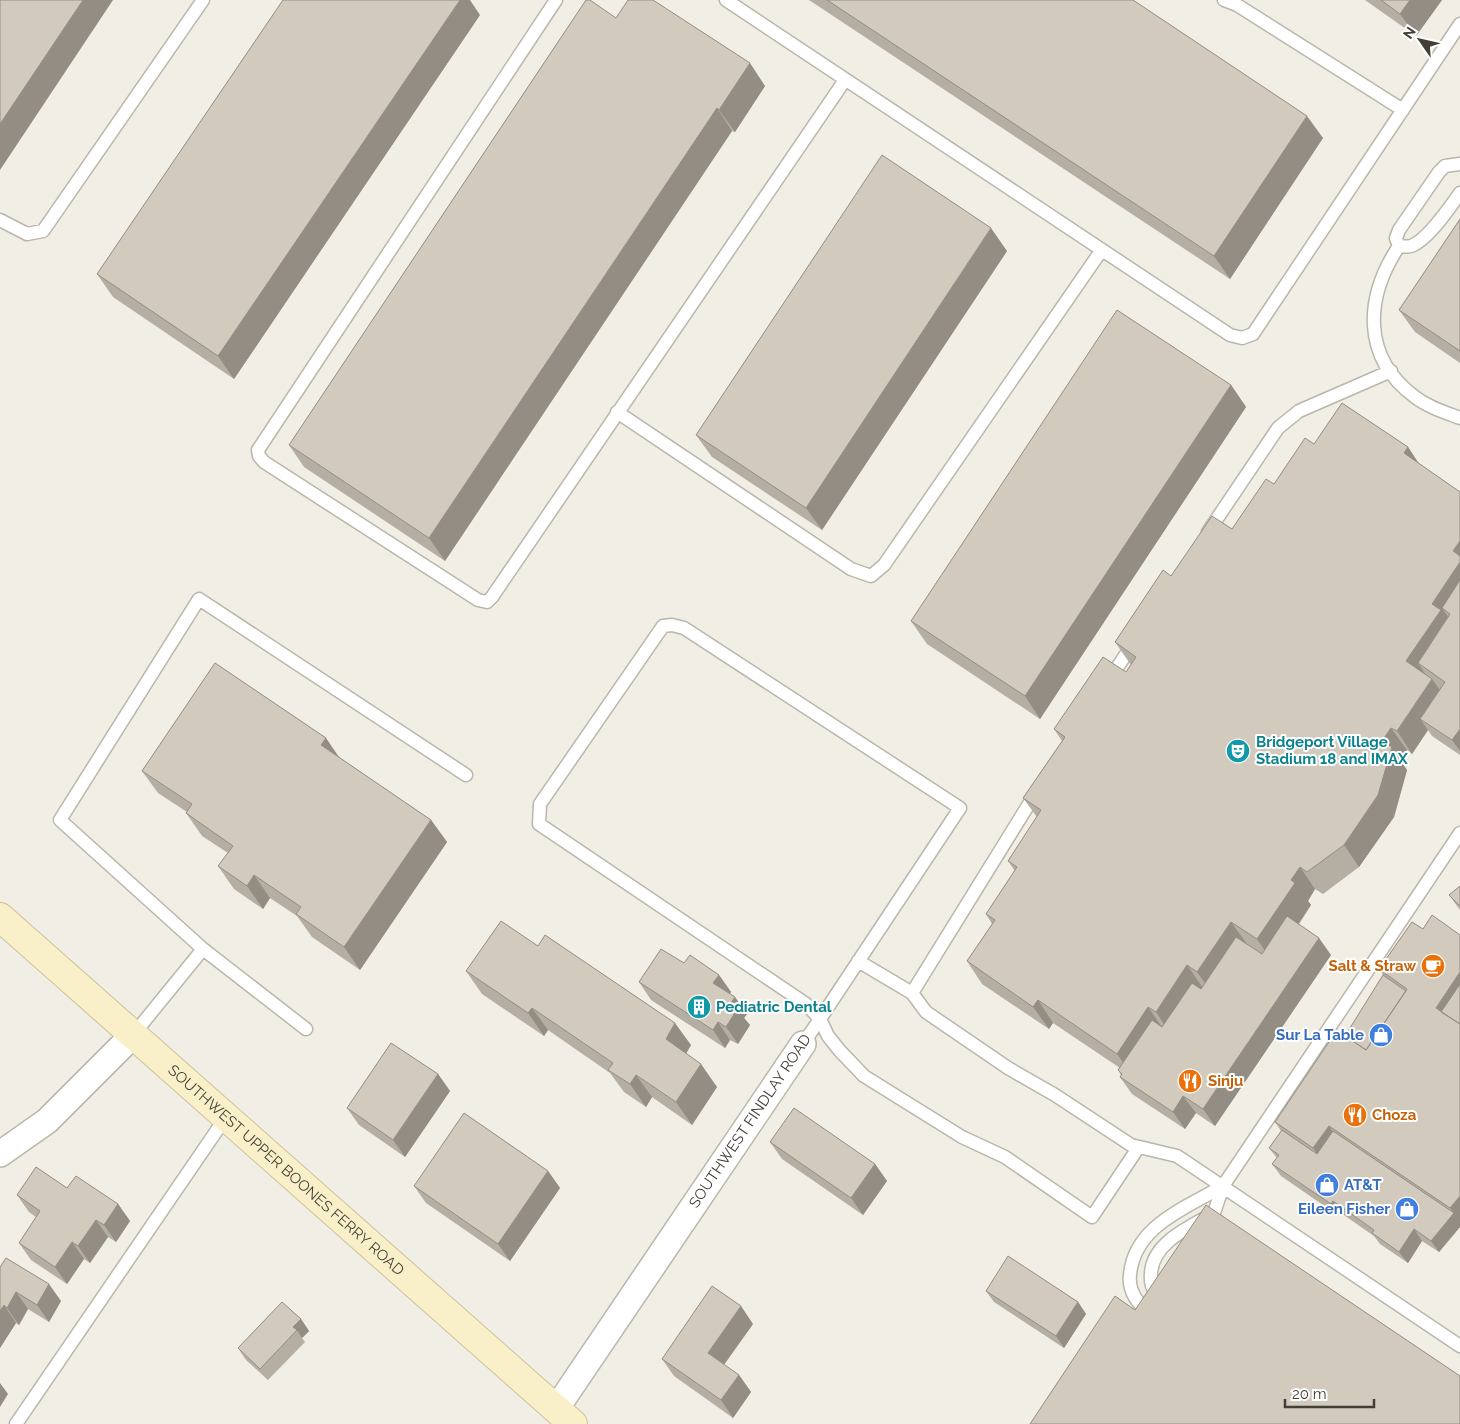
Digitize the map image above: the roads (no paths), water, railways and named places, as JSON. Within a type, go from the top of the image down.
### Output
[{"type":"main road","name":"SOUTHWEST UPPER BOONES FERRY ROAD","points":[[0,916],[564,1416]]},
{"type":"street","points":[[0,1154],[47,1121],[133,1035]]},
{"type":"street","name":"SOUTHWEST FINDLAY ROAD","points":[[564,1416],[803,1044]]},
{"type":"lane","points":[[0,220],[28,234],[43,231],[203,0]]},
{"type":"lane","points":[[556,0],[258,450],[259,456],[264,462],[478,600],[487,602],[845,80]]},
{"type":"lane","points":[[726,0],[1101,251],[1230,335],[1242,338],[1253,334],[1460,24]]},
{"type":"lane","points":[[1224,0],[1237,5],[1404,110]]},
{"type":"lane","points":[[1399,246],[1396,238],[1399,230],[1439,172],[1445,166],[1460,164]]},
{"type":"lane","points":[[1399,246],[1411,246],[1420,240],[1460,193]]},
{"type":"lane","points":[[1399,246],[1386,265],[1377,287],[1373,319],[1378,346],[1391,372],[1404,387],[1419,400],[1460,418]]},
{"type":"lane","points":[[617,412],[851,569],[871,576],[884,565],[1101,251]]},
{"type":"lane","points":[[1201,542],[1278,428],[1287,419],[1299,411],[1391,372]]},
{"type":"lane","points":[[306,1029],[203,949],[60,820],[199,599],[466,775]]},
{"type":"lane","name":"SOUTHWEST FINDLAY ROAD","points":[[803,1044],[820,1019],[960,808],[684,628],[672,625],[663,626],[540,804],[539,824],[806,1004],[820,1019]]},
{"type":"lane","points":[[1103,689],[1141,632]]},
{"type":"lane","points":[[912,993],[1044,780]]},
{"type":"lane","points":[[1171,1303],[1153,1291],[1150,1280],[1151,1267],[1157,1254],[1177,1235],[1214,1213],[1223,1186],[1460,834]]},
{"type":"lane","points":[[133,1035],[203,949]]},
{"type":"lane","points":[[858,961],[912,993],[926,1012],[1008,1068],[1138,1148],[1177,1156],[1460,1346]]},
{"type":"lane","points":[[820,1019],[828,1036],[840,1052],[864,1076],[962,1137],[1005,1158],[1092,1217],[1138,1148]]},
{"type":"lane","points":[[16,1424],[226,1117]]},
{"type":"lane","points":[[1160,1319],[1138,1303],[1131,1289],[1131,1261],[1138,1246],[1148,1232],[1223,1186]]},
{"type":"place","name":"Bridgeport Village Stadium 18 and IMAX","points":[[1238,751]]},
{"type":"place","name":"Salt & Straw","points":[[1433,966]]},
{"type":"place","name":"Pediatric Dental","points":[[699,1007]]},
{"type":"place","name":"Sur La Table","points":[[1381,1035]]},
{"type":"place","name":"Sinju","points":[[1190,1081]]},
{"type":"place","name":"Choza","points":[[1355,1115]]},
{"type":"place","name":"AT&T","points":[[1327,1185]]},
{"type":"place","name":"Eileen Fisher","points":[[1407,1209]]}]
